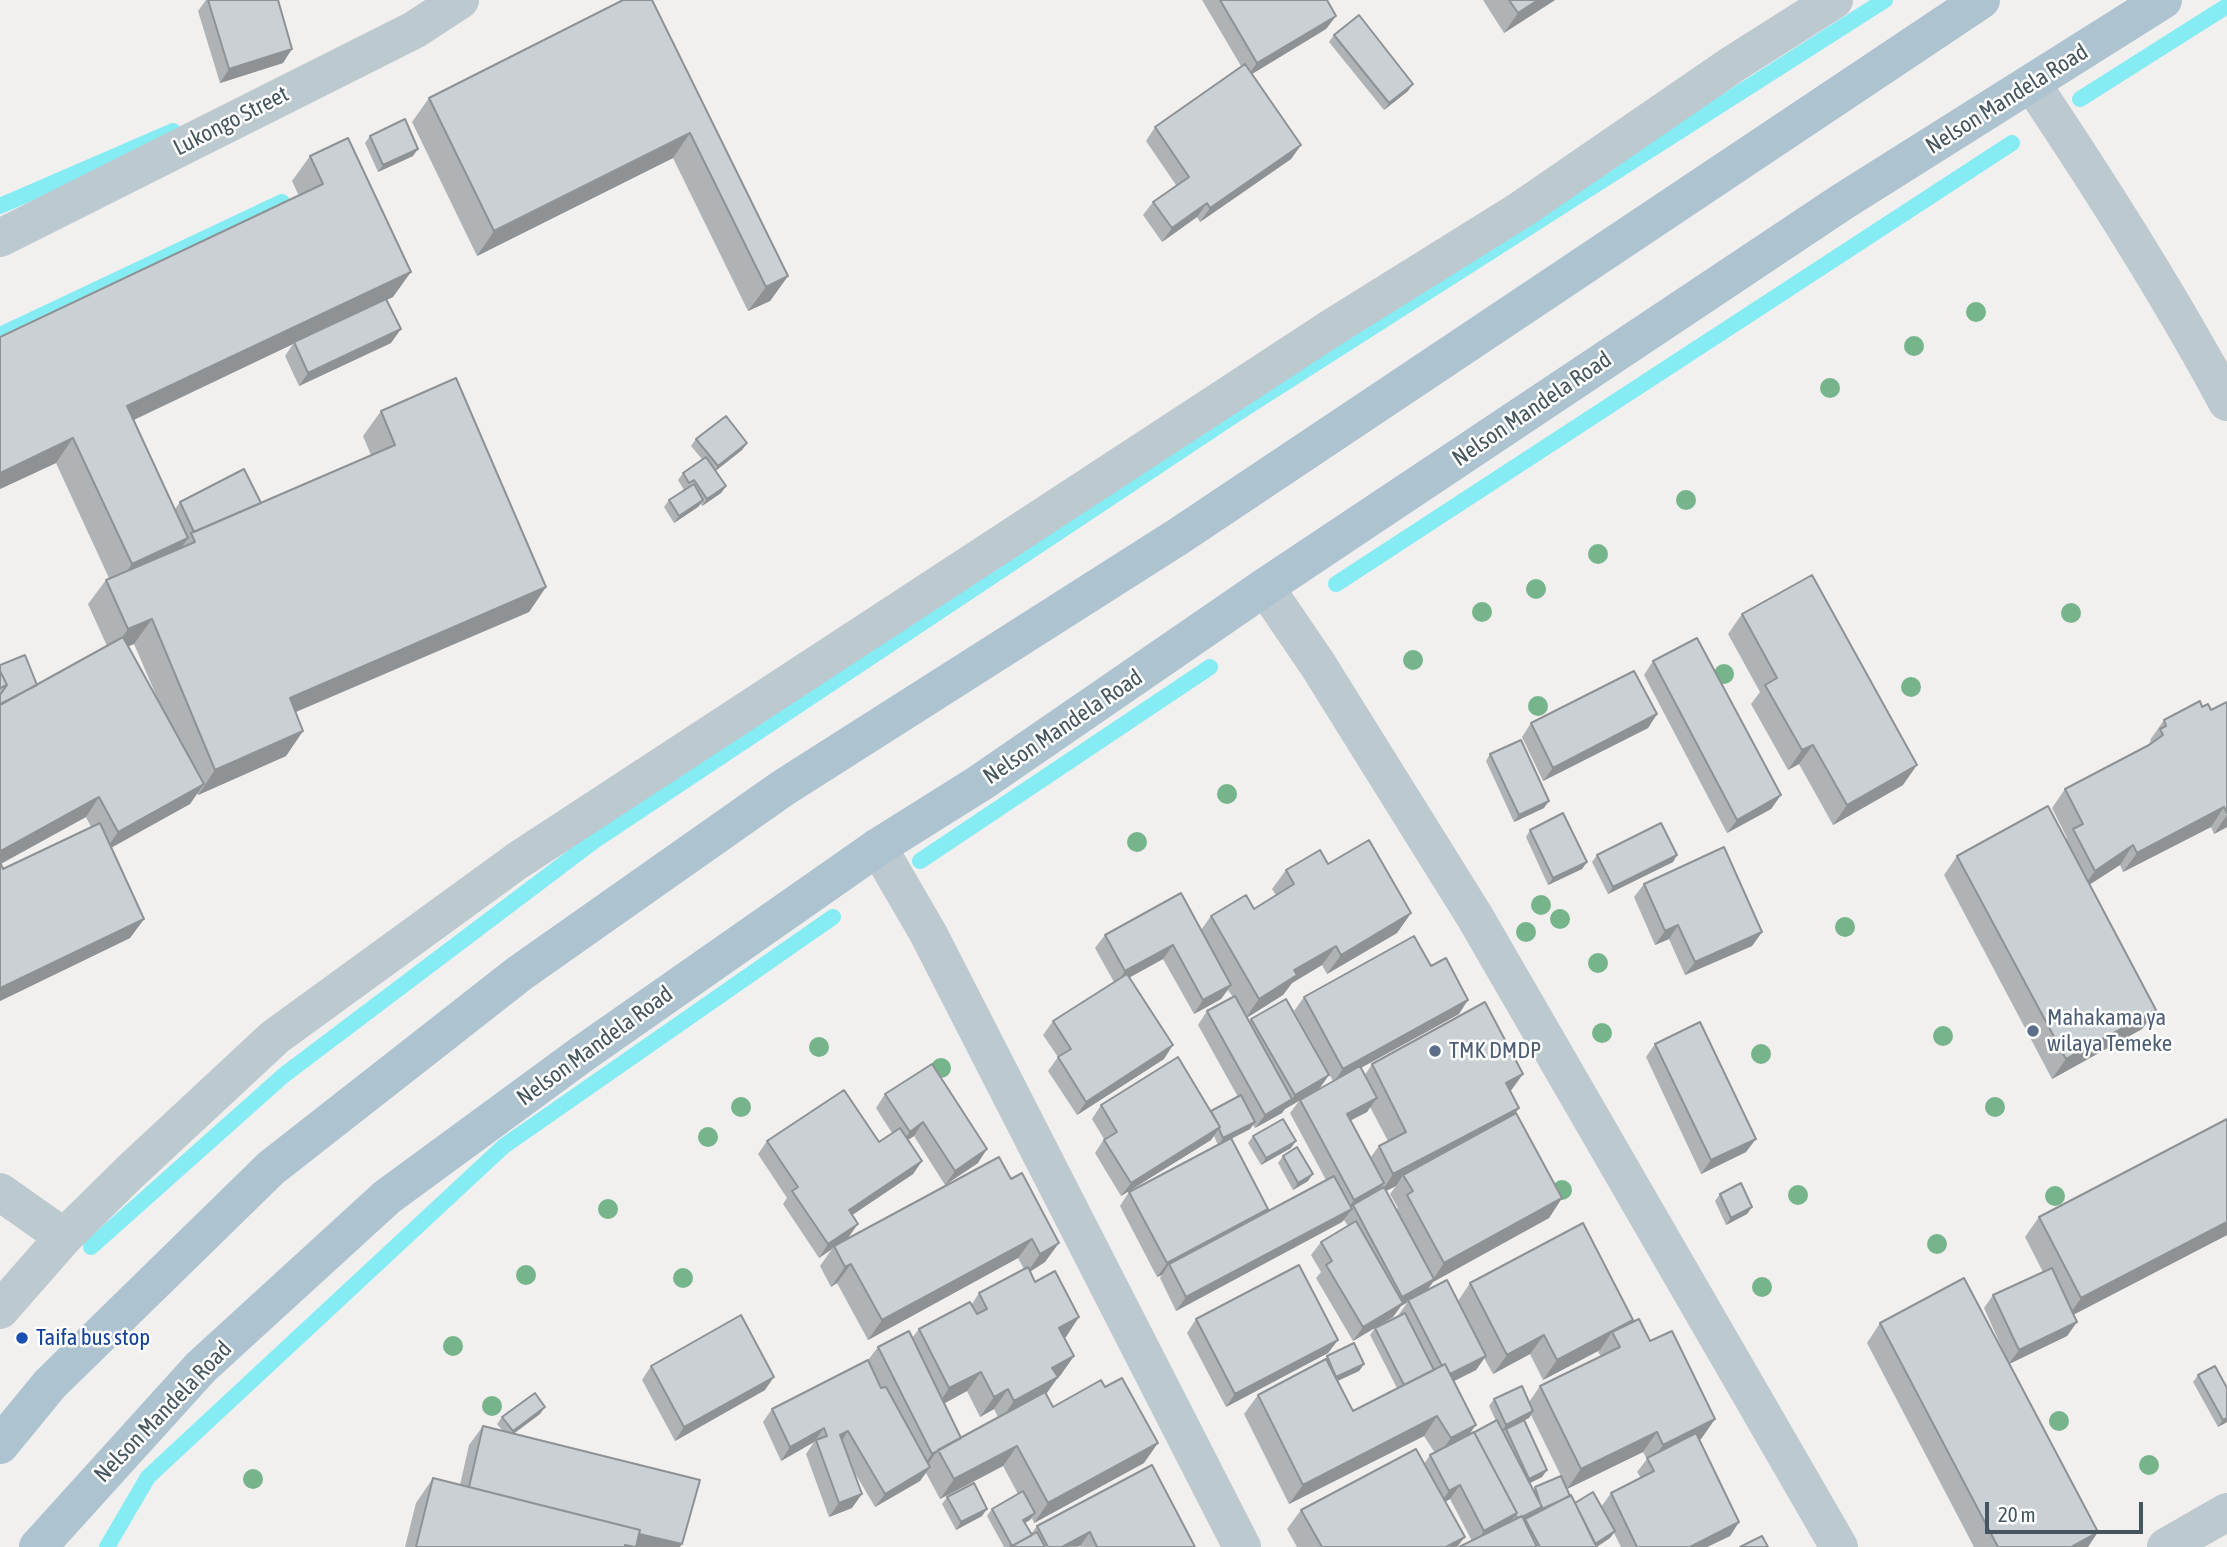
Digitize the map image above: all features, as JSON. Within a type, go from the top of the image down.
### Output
[{"type":"main road","points":[[0,1445],[50,1384],[271,1168],[520,973],[783,788],[1179,536],[1982,0]]},
{"type":"main road","name":"Nelson Mandela Road","points":[[38,1547],[201,1367],[387,1197],[582,1054],[878,847],[980,783],[1265,587],[1842,202],[2163,0]]},
{"type":"street","name":"Lukongo Street","points":[[0,238],[414,30],[460,0]]},
{"type":"street","points":[[0,1310],[64,1237],[275,1037],[517,861],[1321,334],[1522,209],[1733,64],[1834,0]]},
{"type":"street","points":[[2032,84],[2100,185],[2192,337],[2227,402]]},
{"type":"street","points":[[1265,587],[1318,665],[1475,917],[1839,1547]]},
{"type":"street","points":[[878,847],[928,933],[1242,1547]]},
{"type":"street","points":[[0,1192],[64,1237]]},
{"type":"street","points":[[2165,1547],[2227,1512]]},
{"type":"building","points":[[208,0],[278,0],[292,49],[229,69]]},
{"type":"building","points":[[623,0],[652,0],[788,276],[766,287],[690,133],[494,231],[429,98]]},
{"type":"building","points":[[1220,0],[1327,0],[1336,16],[1257,63]]},
{"type":"building","points":[[1509,0],[1538,0],[1518,13]]},
{"type":"building","points":[[1359,15],[1413,84],[1389,103],[1334,35]]},
{"type":"building","points":[[1245,64],[1301,145],[1210,208],[1207,203],[1172,228],[1153,202],[1189,177],[1155,127]]},
{"type":"building","points":[[405,119],[418,149],[383,165],[370,136]]},
{"type":"building","points":[[348,138],[411,272],[127,406],[188,538],[132,564],[73,438],[0,473],[0,337],[323,184],[310,156]]},
{"type":"building","points":[[386,299],[401,329],[308,373],[294,342]]},
{"type":"building","points":[[456,378],[546,587],[290,698],[303,731],[215,770],[152,619],[128,629],[106,580],[195,542],[191,533],[395,445],[381,411]]},
{"type":"building","points":[[726,416],[747,443],[718,466],[696,439]]},
{"type":"building","points":[[706,457],[726,486],[707,499],[694,480],[689,483],[683,473]]},
{"type":"building","points":[[244,469],[261,503],[194,532],[180,502]]},
{"type":"building","points":[[694,484],[703,500],[679,516],[669,500]]},
{"type":"building","points":[[1812,575],[1917,765],[1847,805],[1813,745],[1802,750],[1765,685],[1777,678],[1742,614]]},
{"type":"building","points":[[123,637],[204,784],[118,832],[99,797],[1,851],[0,705]]},
{"type":"building","points":[[1697,638],[1781,795],[1737,820],[1653,661]]},
{"type":"building","points":[[25,655],[37,685],[0,704],[0,695],[7,685],[0,665]]},
{"type":"building","points":[[0,671],[7,685],[0,688]]},
{"type":"building","points":[[1634,671],[1657,714],[1553,768],[1531,723]]},
{"type":"building","points":[[2200,701],[2202,707],[2208,704],[2211,710],[2227,702],[2227,813],[2224,807],[2137,853],[2133,845],[2095,871],[2073,829],[2083,824],[2065,789],[2149,745],[2163,735],[2160,729],[2166,726],[2164,720]]},
{"type":"building","points":[[1521,740],[1549,801],[1519,815],[1490,754]]},
{"type":"building","points":[[2048,806],[2156,1010],[2066,1059],[1957,856]]},
{"type":"building","points":[[1563,813],[1587,862],[1553,878],[1530,830]]},
{"type":"building","points":[[100,823],[144,919],[0,988],[0,862],[3,869]]},
{"type":"building","points":[[1661,823],[1677,855],[1613,887],[1597,855]]},
{"type":"building","points":[[1369,840],[1411,913],[1341,955],[1336,946],[1294,970],[1297,975],[1259,999],[1211,916],[1246,895],[1254,909],[1294,884],[1286,870],[1320,850],[1328,864]]},
{"type":"building","points":[[1724,847],[1762,932],[1695,962],[1678,925],[1665,931],[1644,884]]},
{"type":"building","points":[[1181,893],[1231,985],[1203,1000],[1173,945],[1125,971],[1105,935]]},
{"type":"building","points":[[1414,936],[1431,966],[1446,958],[1468,1000],[1343,1069],[1304,997]]},
{"type":"building","points":[[1127,974],[1173,1045],[1086,1102],[1058,1057],[1071,1049],[1053,1021]]},
{"type":"building","points":[[1235,996],[1292,1099],[1265,1115],[1207,1011]]},
{"type":"building","points":[[1286,999],[1329,1075],[1295,1095],[1251,1019]]},
{"type":"building","points":[[1485,1002],[1523,1074],[1506,1083],[1519,1108],[1393,1174],[1379,1146],[1406,1132],[1372,1064]]},
{"type":"building","points":[[1700,1022],[1756,1139],[1711,1160],[1655,1044]]},
{"type":"building","points":[[1178,1057],[1220,1127],[1131,1183],[1104,1140],[1117,1132],[1101,1105]]},
{"type":"building","points":[[932,1064],[987,1149],[955,1171],[923,1122],[910,1132],[885,1094]]},
{"type":"building","points":[[1360,1066],[1377,1098],[1347,1114],[1384,1183],[1354,1200],[1300,1100]]},
{"type":"building","points":[[844,1090],[879,1142],[900,1128],[922,1161],[849,1210],[858,1224],[828,1244],[792,1191],[798,1187],[767,1141]]},
{"type":"building","points":[[1241,1095],[1255,1122],[1223,1138],[1211,1111]]},
{"type":"building","points":[[1516,1113],[1562,1198],[1444,1263],[1407,1195],[1413,1191],[1403,1175]]},
{"type":"building","points":[[1283,1119],[1296,1141],[1266,1158],[1253,1136]]},
{"type":"building","points":[[2227,1119],[2227,1222],[2081,1298],[2039,1217]]},
{"type":"building","points":[[1231,1138],[1268,1209],[1167,1263],[1129,1192]]},
{"type":"building","points":[[1297,1147],[1313,1174],[1298,1183],[1283,1156]]},
{"type":"building","points":[[999,1157],[1011,1179],[1022,1173],[1059,1243],[1040,1254],[1032,1239],[882,1320],[851,1264],[845,1267],[834,1246]]},
{"type":"building","points":[[1334,1176],[1352,1209],[1186,1297],[1169,1264]]},
{"type":"building","points":[[1741,1183],[1752,1207],[1731,1218],[1720,1194]]},
{"type":"building","points":[[1384,1187],[1434,1279],[1402,1297],[1353,1205]]},
{"type":"building","points":[[1356,1221],[1403,1303],[1363,1327],[1326,1265],[1332,1261],[1321,1242]]},
{"type":"building","points":[[1583,1223],[1633,1320],[1557,1360],[1544,1335],[1507,1355],[1470,1283]]},
{"type":"building","points":[[1299,1265],[1338,1340],[1235,1394],[1196,1319]]},
{"type":"building","points":[[1028,1267],[1035,1282],[1055,1271],[1079,1317],[1059,1328],[1074,1356],[1052,1368],[1058,1377],[1014,1401],[1008,1389],[994,1397],[981,1372],[949,1388],[919,1329],[970,1302],[977,1314],[987,1309],[979,1293]]},
{"type":"building","points":[[2052,1268],[2077,1322],[2019,1350],[1993,1295]]},
{"type":"building","points":[[1964,1278],[2098,1532],[2071,1547],[1998,1547],[1880,1323]]},
{"type":"building","points":[[1447,1280],[1486,1356],[1450,1374],[1445,1364],[1442,1366],[1408,1300]]},
{"type":"building","points":[[1405,1313],[1434,1370],[1404,1385],[1375,1328]]},
{"type":"building","points":[[741,1315],[774,1377],[684,1427],[651,1366]]},
{"type":"building","points":[[1639,1319],[1650,1341],[1672,1331],[1715,1419],[1663,1445],[1657,1432],[1581,1469],[1540,1386],[1620,1347],[1612,1332]]},
{"type":"building","points":[[909,1331],[961,1438],[932,1454],[878,1347]]},
{"type":"building","points":[[1354,1343],[1364,1364],[1336,1377],[1327,1356]]},
{"type":"building","points":[[1326,1359],[1353,1411],[1445,1364],[1476,1425],[1451,1438],[1437,1416],[1303,1485],[1258,1395]]},
{"type":"building","points":[[868,1360],[881,1388],[886,1387],[930,1467],[885,1494],[848,1431],[840,1435],[862,1494],[839,1503],[816,1440],[827,1436],[824,1428],[790,1447],[772,1409]]},
{"type":"building","points":[[2215,1366],[2227,1388],[2227,1418],[2223,1420],[2198,1375]]},
{"type":"building","points":[[1122,1378],[1158,1443],[1048,1503],[1017,1446],[954,1479],[938,1450],[1045,1392],[1053,1407],[1101,1380],[1105,1387]]},
{"type":"building","points":[[1522,1386],[1533,1411],[1506,1425],[1494,1399]]},
{"type":"building","points":[[535,1393],[545,1407],[513,1431],[502,1417]]},
{"type":"building","points":[[1497,1420],[1542,1507],[1517,1518],[1517,1513],[1474,1432]]},
{"type":"building","points":[[1524,1420],[1547,1470],[1529,1479],[1506,1429]]},
{"type":"building","points":[[483,1426],[700,1480],[682,1544],[639,1534],[640,1530],[469,1487]]},
{"type":"building","points":[[1474,1432],[1517,1513],[1484,1531],[1460,1485],[1449,1491],[1430,1455]]},
{"type":"building","points":[[1696,1433],[1739,1522],[1690,1547],[1637,1547],[1611,1493],[1654,1471],[1647,1458]]},
{"type":"building","points":[[1416,1449],[1465,1537],[1446,1547],[1322,1547],[1301,1510]]},
{"type":"building","points":[[1152,1465],[1195,1547],[1097,1547],[1090,1532],[1062,1547],[1048,1547],[1037,1526]]},
{"type":"building","points":[[1561,1476],[1570,1496],[1542,1509],[1535,1487]]},
{"type":"building","points":[[433,1478],[640,1530],[636,1547],[416,1547]]},
{"type":"building","points":[[974,1483],[987,1509],[961,1522],[947,1497]]},
{"type":"building","points":[[1023,1491],[1035,1513],[1023,1520],[1032,1535],[1012,1546],[992,1509]]},
{"type":"building","points":[[1593,1492],[1615,1531],[1595,1544],[1575,1503]]},
{"type":"building","points":[[1571,1495],[1597,1547],[1540,1547],[1525,1519]]},
{"type":"building","points":[[1522,1516],[1537,1547],[1459,1547]]},
{"type":"building","points":[[1037,1532],[1045,1547],[1010,1547]]},
{"type":"building","points":[[1762,1536],[1768,1547],[1740,1547]]},
{"type":"waterway","points":[[91,1247],[284,1075],[594,841],[1236,414],[1885,0]]},
{"type":"waterway","points":[[2080,99],[2227,6]]},
{"type":"waterway","points":[[0,206],[173,131]]},
{"type":"waterway","points":[[1336,584],[2012,143]]},
{"type":"waterway","points":[[0,335],[282,202]]},
{"type":"waterway","points":[[920,861],[1210,667]]},
{"type":"waterway","points":[[107,1547],[148,1477],[504,1146],[833,917]]},
{"type":"place","name":"Mahakama ya wilaya Temeke","points":[[2033,1031]]},
{"type":"place","name":"TMK DMDP","points":[[1435,1051]]},
{"type":"place","name":"Taifa bus stop","points":[[22,1338]]}]
